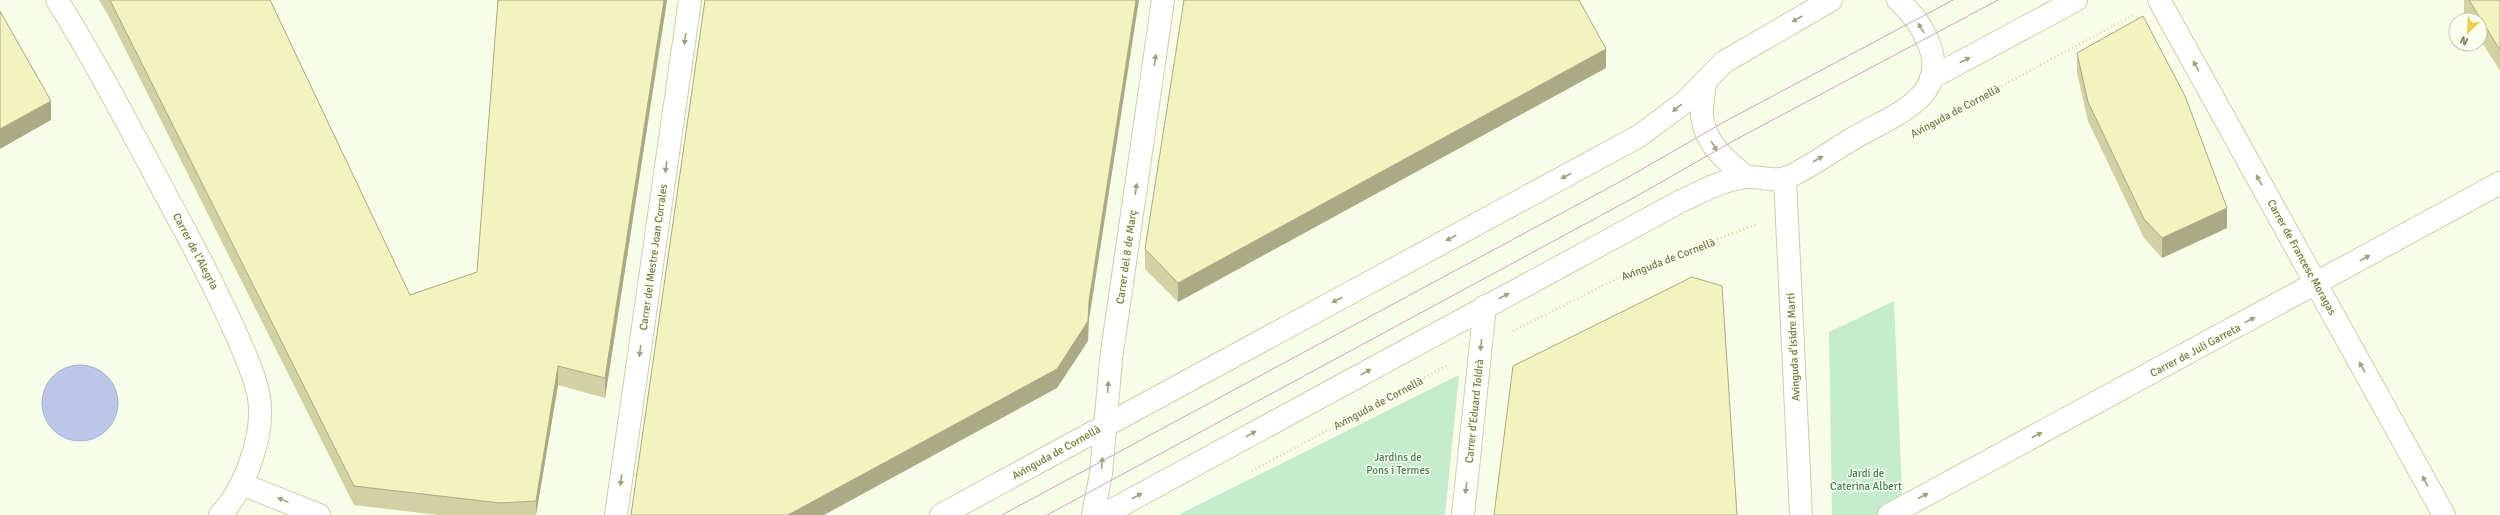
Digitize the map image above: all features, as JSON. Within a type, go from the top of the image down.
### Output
[{"type":"street","name":"Carrer de l'Alegria","points":[[57,0],[93,57],[217,290],[249,364],[259,398],[258,430],[253,457],[242,484],[220,515]]},
{"type":"street","name":"Carrer del Mestre Joan Corrales","points":[[616,515],[690,0]]},
{"type":"street","name":"Carrer del 8 de Març","points":[[1092,515],[1101,474],[1111,358],[1163,0]]},
{"type":"street","name":"Avinguda de Cornellà","points":[[941,515],[1639,136],[1676,109],[1724,62],[1831,0]]},
{"type":"street","points":[[1103,515],[1485,306],[1681,201],[1713,187],[1746,177],[1785,178],[1902,110],[1920,97],[1927,89],[1931,78],[1933,64],[1931,46],[1910,11],[1898,0]]},
{"type":"street","points":[[1931,78],[2076,0]]},
{"type":"street","name":"Carrer de Francesc Moragas","points":[[2159,1],[2444,515]]},
{"type":"street","points":[[1705,82],[1702,116],[1712,144],[1716,151],[1746,177]]},
{"type":"street","name":"Avinguda d'Isidre Martí","points":[[1785,178],[1801,515]]},
{"type":"street","name":"Carrer de Juli Garreta","points":[[1888,515],[2317,284],[2500,183]]},
{"type":"street","name":"Carrer d'Eduard Toldrà","points":[[1463,515],[1485,306]]},
{"type":"street","points":[[242,484],[319,515]]},
{"type":"path","name":"Avinguda de Cornellà","points":[[1942,118],[2159,1]]},
{"type":"path","name":"Avinguda de Cornellà","points":[[1246,474],[1481,347],[1624,276],[1660,260],[1745,230],[1786,210]]},
{"type":"green space","name":"Jardí de Caterina Albert","points":[[1894,301],[1903,515],[1832,515],[1829,332]]},
{"type":"green space","name":"Jardins de Pons i Termes","points":[[1459,375],[1445,515],[1178,515]]},
{"type":"water","points":[[80,365],[94,368],[107,376],[115,389],[118,403],[115,417],[107,430],[94,438],[80,441],[66,438],[53,430],[45,417],[42,403],[45,389],[53,376],[66,368]]},
{"type":"building","points":[[110,0],[270,0],[410,295],[477,272],[498,0],[664,0],[605,378],[558,366],[536,501],[500,503],[354,486]]},
{"type":"building","points":[[705,0],[1136,0],[1089,301],[1088,321],[1057,369],[788,515],[631,515]]},
{"type":"building","points":[[1184,0],[1579,0],[1606,49],[1178,283],[1145,249]]},
{"type":"building","points":[[2469,0],[2500,0],[2500,50],[2488,31],[2488,12],[2476,12]]},
{"type":"building","points":[[0,11],[51,101],[0,129]]},
{"type":"building","points":[[2143,16],[2185,96],[2227,208],[2162,238],[2144,219],[2088,102],[2077,53]]},
{"type":"building","points":[[1692,277],[1722,286],[1737,515],[1494,515],[1513,366]]},
{"type":"tram line","points":[[1002,515],[1625,179],[1724,122],[1953,0]]},
{"type":"tram line","points":[[1047,515],[1635,197],[1735,140],[1998,0]]}]
